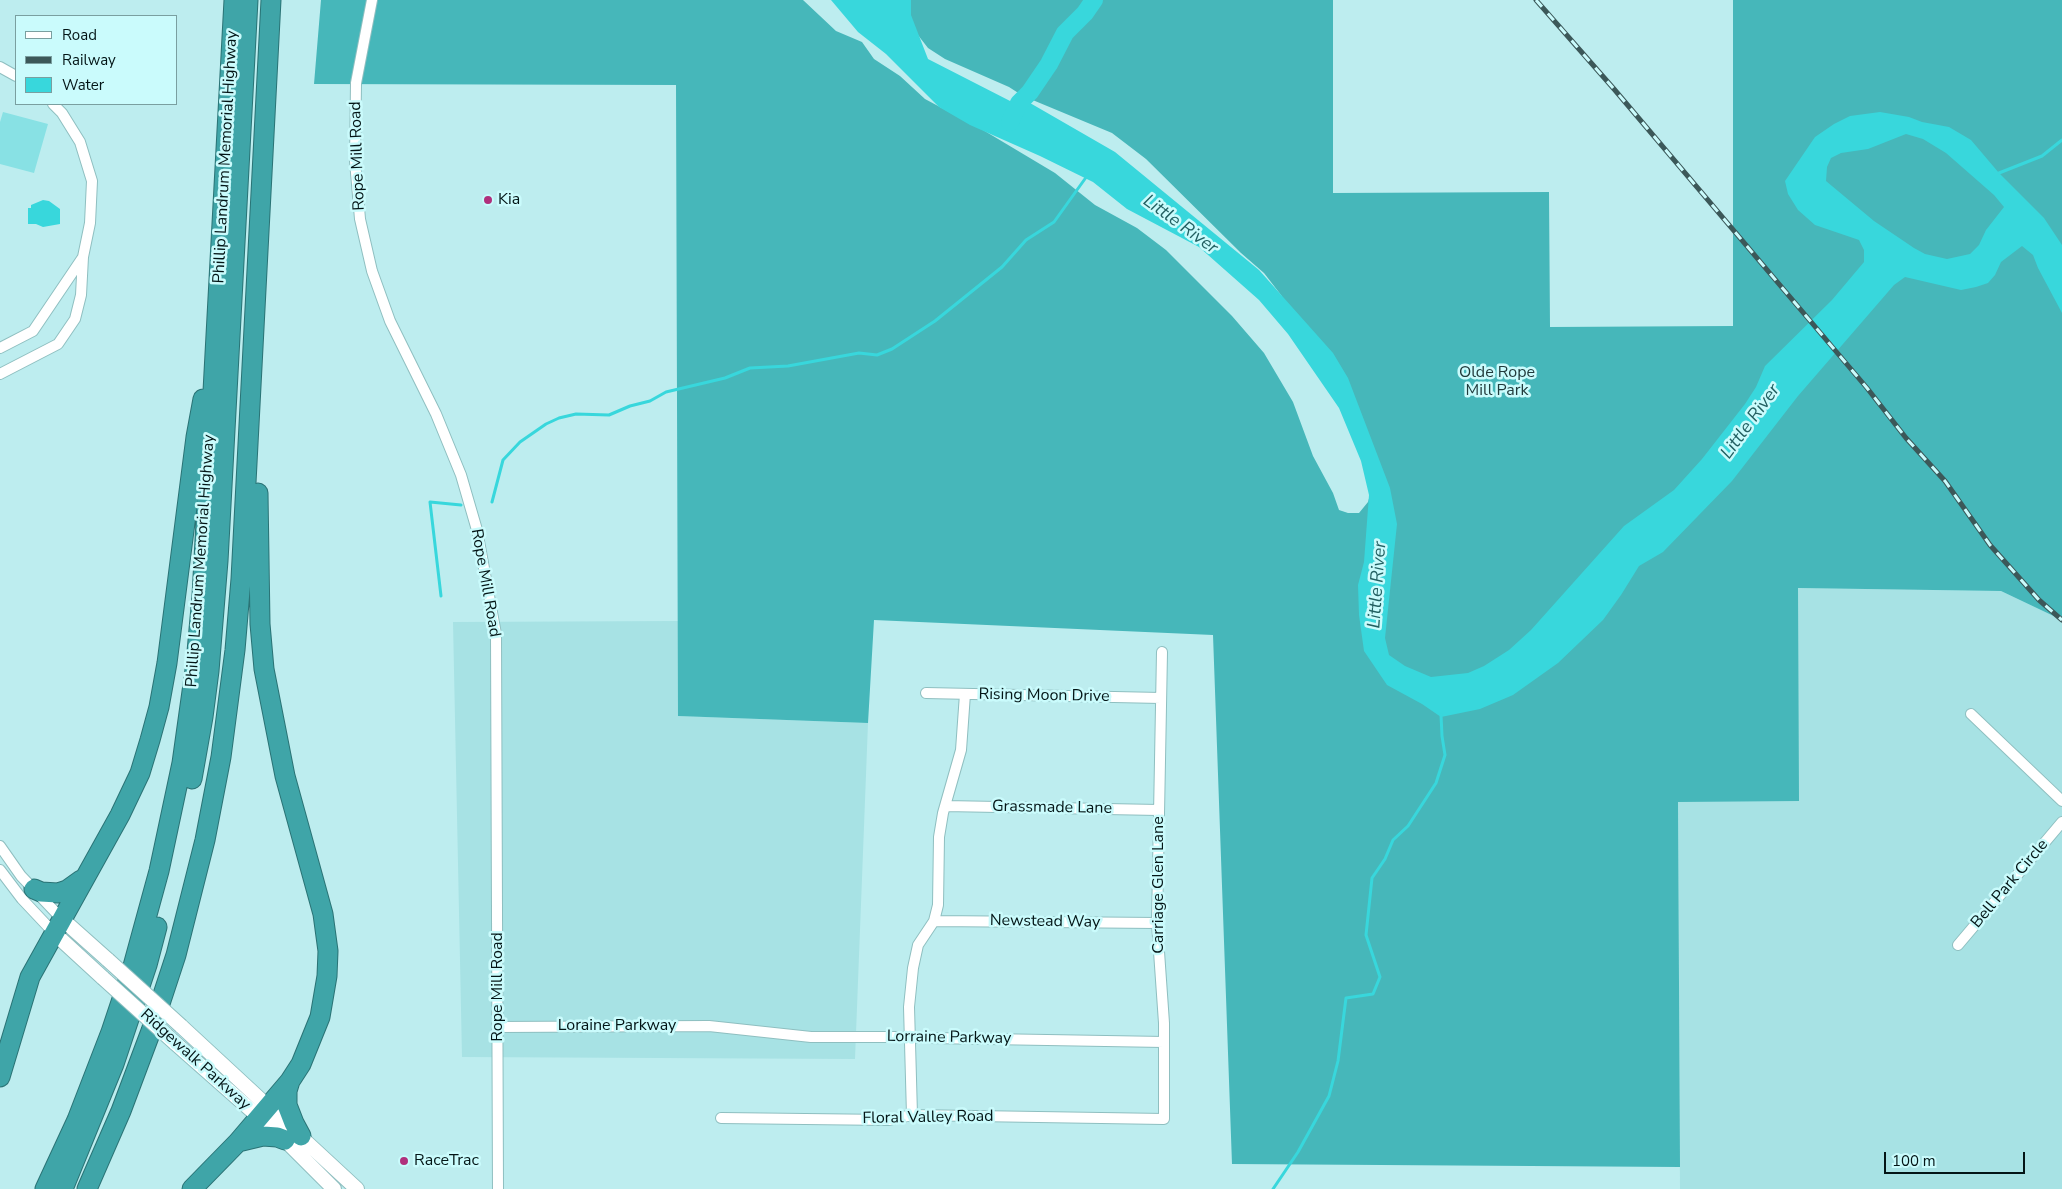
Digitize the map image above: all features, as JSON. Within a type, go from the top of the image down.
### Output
[{"type":"highway","name":"Phillip Landrum Memorial Highway","points":[[45,1189],[77,1120],[111,1032],[147,918],[172,817],[182,763],[197,654],[202,596],[234,0]]},
{"type":"highway","points":[[63,1189],[114,1064],[147,965],[180,837],[203,717],[218,561],[248,0]]},
{"type":"highway","points":[[87,1189],[121,1112],[151,1031],[176,955],[205,840],[221,757],[235,650],[245,517],[271,0]]},
{"type":"highway","points":[[0,1077],[30,976],[131,794],[140,773],[160,707],[174,618],[196,437],[217,323]]},
{"type":"highway","points":[[192,1189],[238,1142],[290,1081],[309,1048],[320,1017],[327,976],[328,951],[323,914],[285,776],[264,669],[260,624],[258,473],[252,362]]},
{"type":"highway","points":[[34,889],[41,892],[58,894],[84,878]]},
{"type":"highway","points":[[238,1142],[263,1136],[293,1138],[294,1123],[287,1104],[287,1091],[290,1081]]},
{"type":"highway","points":[[78,1189],[121,1112]]},
{"type":"main road","name":"Ridgewalk Parkway","points":[[58,926],[108,960],[181,1026],[264,1112]]},
{"type":"main road","name":"Ridgewalk Parkway","points":[[58,926],[102,978],[175,1043],[264,1112],[293,1138],[358,1189]]},
{"type":"main road","name":"Ridgewalk Parkway","points":[[293,1138],[334,1189]]},
{"type":"street","name":"Rope Mill Road","points":[[372,0],[356,83],[355,161],[360,219],[372,270],[390,321],[436,414],[461,475],[477,530],[496,634],[498,1189]]},
{"type":"street","points":[[0,67],[15,75]]},
{"type":"street","points":[[0,374],[58,344],[75,319],[81,295],[84,257],[90,223],[92,181],[80,142],[62,113],[54,105]]},
{"type":"street","points":[[0,348],[33,331],[84,257]]},
{"type":"street","name":"Carriage Glen Lane","points":[[1162,652],[1157,923],[1164,1042],[1164,1118]]},
{"type":"street","name":"Rising Moon Drive","points":[[926,693],[1161,698]]},
{"type":"street","points":[[912,1115],[909,1006],[913,968],[918,945],[934,921],[938,905],[939,837],[945,806],[961,750],[965,694]]},
{"type":"street","points":[[1971,714],[2062,802]]},
{"type":"street","name":"Grassmade Lane","points":[[945,806],[1159,810]]},
{"type":"street","name":"Bell Park Circle","points":[[1958,945],[2062,822]]},
{"type":"street","points":[[0,846],[12,864],[34,889],[58,926]]},
{"type":"street","points":[[0,870],[28,906],[58,926]]},
{"type":"street","name":"Newstead Way","points":[[934,921],[1157,923]]},
{"type":"street","name":"Loraine Parkway","points":[[498,1028],[709,1026],[735,1029]]},
{"type":"street","name":"Lorraine Parkway","points":[[735,1029],[810,1037],[1164,1042]]},
{"type":"street","name":"Floral Valley Road","points":[[722,1118],[889,1120],[912,1115],[1164,1118]]},
{"type":"shaded area","points":[[3,112],[48,124],[34,173],[0,164],[0,122]]},
{"type":"shaded area","points":[[1798,588],[2001,591],[2062,620],[2062,1189],[1680,1189],[1678,801]]},
{"type":"shaded area","points":[[678,621],[679,716],[868,723],[855,1059],[462,1057],[453,622]]},
{"type":"green space","name":"Olde Rope Mill Park","points":[[321,0],[803,0],[836,31],[862,42],[874,59],[900,76],[925,99],[983,130],[1055,173],[1095,205],[1137,228],[1166,250],[1232,316],[1264,353],[1293,402],[1313,456],[1333,493],[1339,510],[1348,513],[1359,513],[1368,502],[1374,481],[1371,459],[1281,295],[1264,273],[1241,253],[1146,159],[1112,133],[1023,96],[1009,87],[945,59],[928,48],[914,30],[896,0],[1333,0],[1333,193],[1549,192],[1550,327],[1733,326],[1733,0],[2062,0],[2062,620],[2001,591],[1798,588],[1799,801],[1678,802],[1680,1167],[1232,1164],[1213,635],[874,620],[868,723],[678,716],[676,85],[314,84]]},
{"type":"water","name":"Little River","points":[[831,0],[911,0],[911,15],[928,59],[1014,103],[1030,103],[1115,152],[1259,270],[1333,353],[1348,378],[1390,488],[1397,524],[1385,638],[1389,655],[1405,666],[1431,677],[1468,673],[1484,666],[1509,650],[1531,630],[1624,526],[1674,490],[1702,459],[1745,404],[1756,387],[1765,366],[1832,300],[1864,262],[1864,250],[1859,240],[1815,225],[1798,210],[1788,194],[1785,181],[1815,137],[1834,124],[1850,116],[1880,112],[1949,127],[1971,140],[1999,173],[2044,218],[2062,245],[2062,313],[2033,255],[2022,246],[2001,262],[1995,275],[1988,283],[1976,287],[1961,290],[1905,277],[1894,285],[1798,396],[1732,481],[1663,552],[1639,566],[1603,620],[1558,663],[1513,695],[1480,709],[1441,717],[1387,685],[1364,651],[1359,615],[1358,585],[1364,562],[1369,495],[1361,461],[1339,408],[1288,334],[1259,300],[1199,247],[1127,209],[1093,182],[970,125],[939,107],[886,54],[858,32]],"holes":[[[1906,134],[1923,139],[1946,153],[1994,195],[2004,207],[1986,230],[1979,245],[1970,254],[1947,259],[1925,254],[1874,221],[1826,181],[1827,167],[1831,158],[1841,153],[1868,149]]]},
{"type":"water","points":[[43,200],[49,201],[60,209],[60,224],[43,227],[36,224],[28,224],[28,208]]},
{"type":"waterway","points":[[1010,122],[1019,103],[1030,92],[1049,64],[1065,33],[1085,13],[1094,0]]},
{"type":"waterway","points":[[1999,173],[2042,156],[2062,140]]},
{"type":"waterway","points":[[492,502],[503,460],[520,442],[546,424],[559,418],[576,414],[609,415],[630,406],[650,401],[666,392],[725,378],[750,368],[788,366],[859,353],[877,355],[892,349],[935,321],[1002,267],[1026,240],[1054,222],[1087,176]]},
{"type":"waterway","points":[[441,596],[430,502],[461,505]]},
{"type":"waterway","points":[[1273,1189],[1298,1152],[1329,1096],[1338,1061],[1346,998],[1373,994],[1380,977],[1366,935],[1372,878],[1385,859],[1393,840],[1408,826],[1436,783],[1445,755],[1441,715]]},
{"type":"railway","points":[[1536,0],[1614,89],[1867,388],[1906,438],[1945,481],[1990,545],[2039,600],[2062,620]]},
{"type":"place","name":"Kia","points":[[488,200]]},
{"type":"place","name":"RaceTrac","points":[[404,1161]]}]
